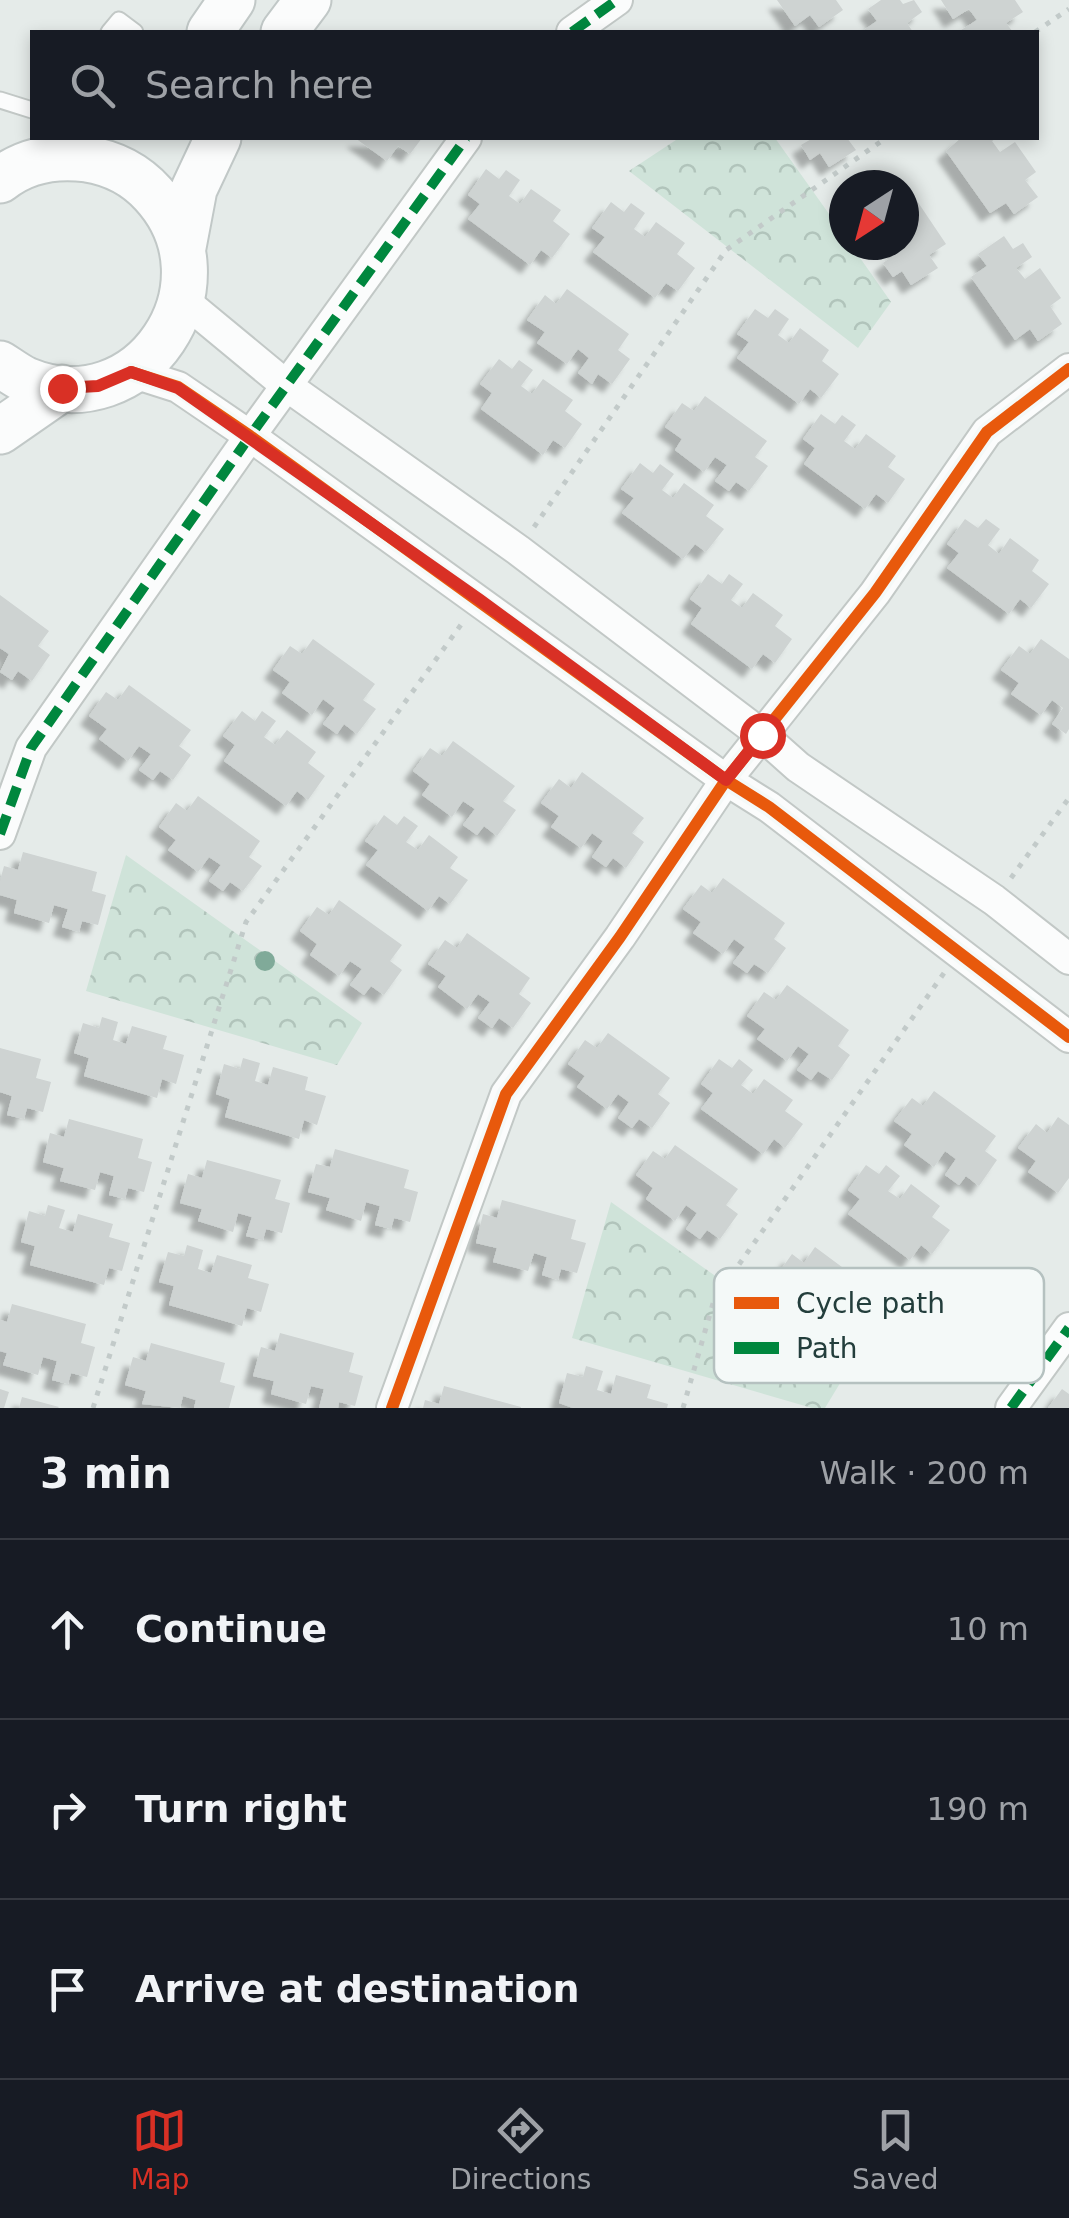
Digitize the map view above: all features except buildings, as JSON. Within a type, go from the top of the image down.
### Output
[{"type":"street","points":[[211,30],[232,0]]},
{"type":"street","points":[[286,30],[308,0]]},
{"type":"street","points":[[575,30],[617,0]]},
{"type":"street","points":[[0,364],[27,381],[62,388],[98,386],[131,372],[154,353],[183,300],[184,247],[194,188],[217,140]]},
{"type":"street","points":[[0,834],[31,748],[465,140]]},
{"type":"street","points":[[3,174],[83,147],[141,181],[168,210],[184,247]]},
{"type":"street","points":[[183,300],[287,386],[518,550],[798,766],[994,900],[1069,960]]},
{"type":"street","points":[[392,1408],[506,1094],[620,937],[726,780],[874,593],[987,432],[1069,369]]},
{"type":"street","points":[[131,372],[178,388],[250,436],[726,780],[769,807],[1069,1037]]},
{"type":"street","points":[[0,431],[62,388]]},
{"type":"street","points":[[1044,1362],[1069,1328]]},
{"type":"street","points":[[1010,1408],[1028,1383]]},
{"type":"lane","points":[[112,30],[119,20],[132,30]]},
{"type":"lane","points":[[0,100],[30,109]]},
{"type":"path","points":[[1039,30],[1069,9]]},
{"type":"path","points":[[518,550],[726,250],[883,140]]},
{"type":"path","points":[[94,1408],[246,922],[480,600]]},
{"type":"path","points":[[994,900],[1069,798]]},
{"type":"path","points":[[736,1268],[957,954]]},
{"type":"path","points":[[683,1408],[714,1300]]},
{"type":"green space","points":[[676,140],[776,140],[829,214],[829,260],[862,260],[891,302],[858,348],[629,171]]},
{"type":"green space","points":[[126,855],[362,1023],[337,1065],[86,991]]},
{"type":"green space","points":[[611,1202],[714,1275],[714,1379],[572,1338]]},
{"type":"green space","points":[[726,1383],[840,1383],[825,1408],[812,1408]]},
{"type":"marked path","points":[[575,30],[617,0]]},
{"type":"marked path","points":[[0,834],[31,748],[465,140]]},
{"type":"marked path","points":[[1044,1362],[1069,1328]]},
{"type":"marked path","points":[[1011,1408],[1029,1383]]},
{"type":"cycle path","points":[[392,1408],[506,1094],[620,937],[726,780],[875,593],[987,432],[1069,369]]},
{"type":"cycle path","points":[[131,372],[178,387],[250,436],[726,780],[769,807],[1069,1037]]},
{"type":"route","points":[[62,388],[98,386],[131,372],[178,388],[480,600],[726,780],[762,735]]}]
